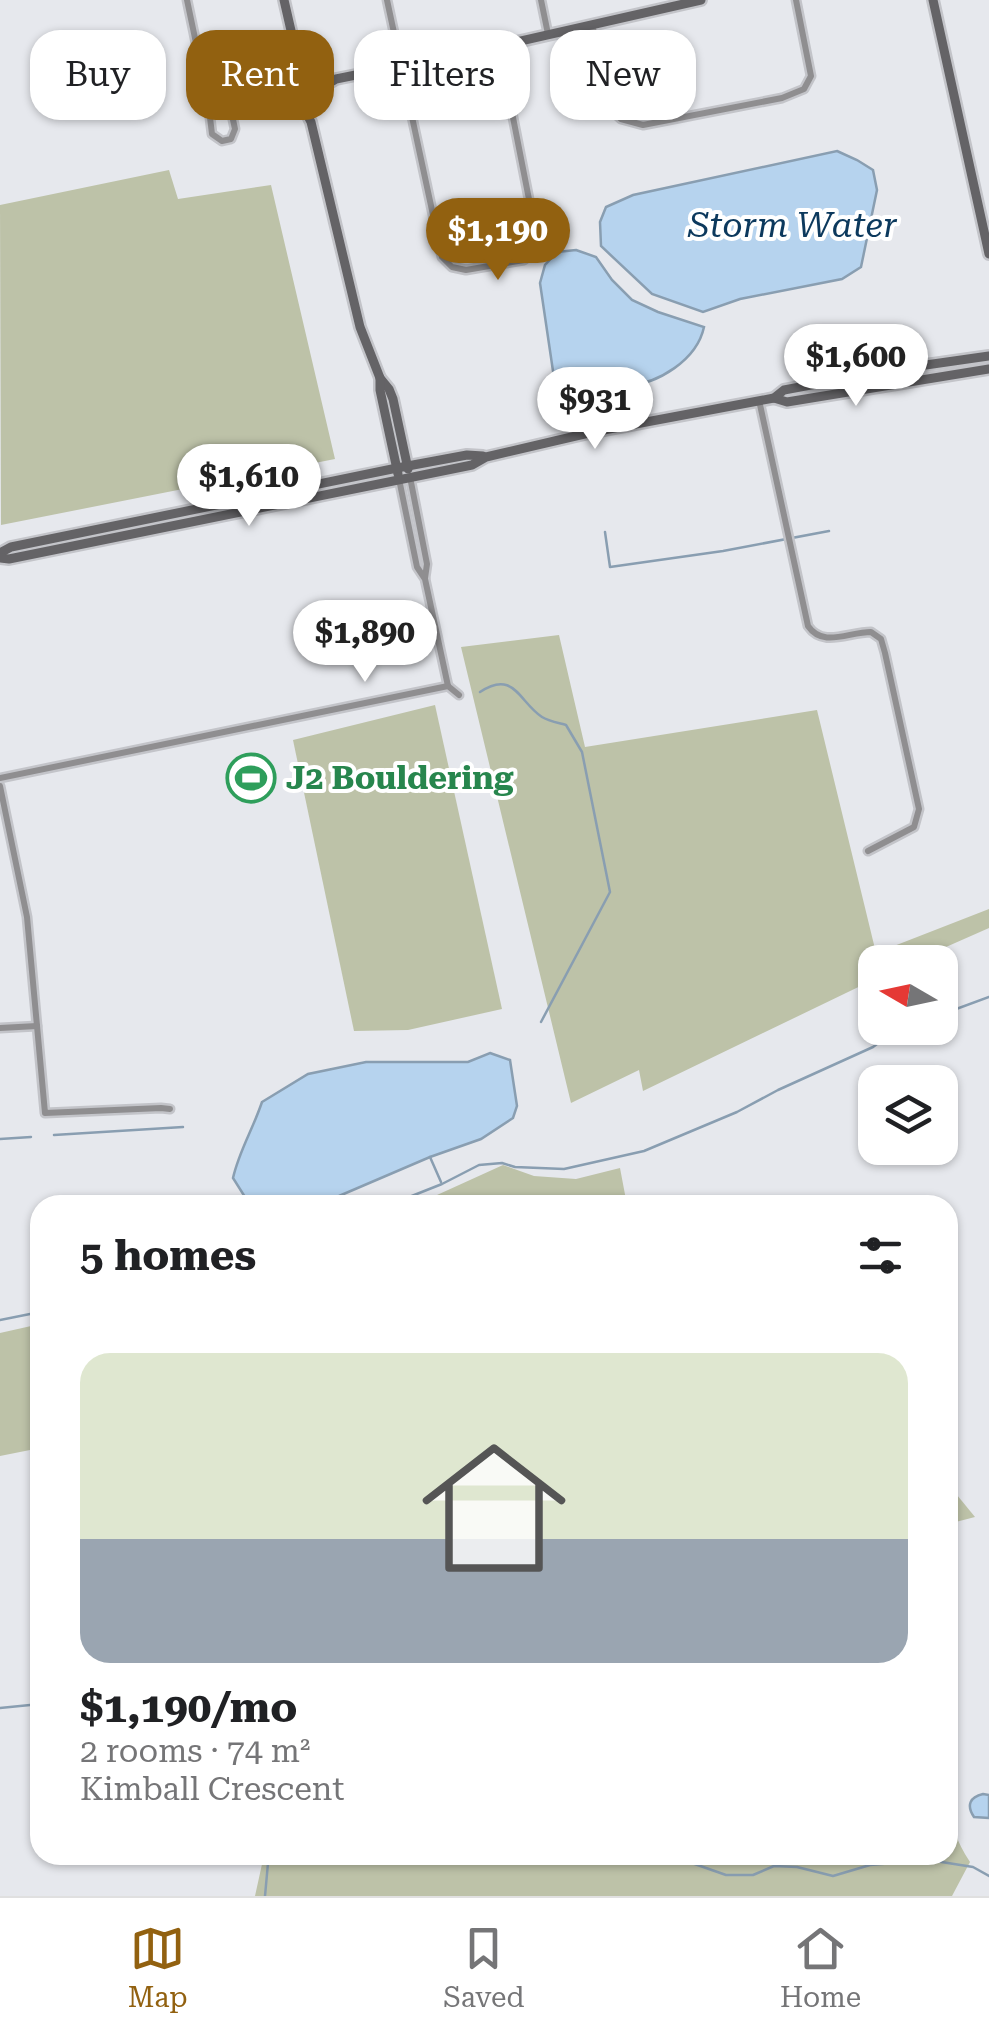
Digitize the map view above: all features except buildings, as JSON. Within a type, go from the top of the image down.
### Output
[{"type":"main road","points":[[284,0],[291,30]]},
{"type":"main road","points":[[530,38],[701,0]]},
{"type":"main road","points":[[933,0],[989,254]]},
{"type":"main road","points":[[336,79],[354,75]]},
{"type":"main road","points":[[311,122],[360,327],[380,378],[390,388],[403,472]]},
{"type":"main road","points":[[774,398],[784,390],[989,356]]},
{"type":"main road","points":[[0,556],[9,558],[403,472],[472,465],[486,456],[759,400],[774,398],[787,402],[989,370]]},
{"type":"street","points":[[186,0],[193,30]]},
{"type":"street","points":[[387,0],[394,30]]},
{"type":"street","points":[[541,0],[548,34]]},
{"type":"street","points":[[592,24],[611,110],[621,119],[643,125],[782,98],[804,89],[811,76],[796,0]]},
{"type":"street","points":[[212,120],[212,134],[229,141],[235,134],[233,120]]},
{"type":"street","points":[[413,120],[442,257],[452,267],[466,270],[524,260],[534,251],[536,235],[513,120]]},
{"type":"street","points":[[759,400],[808,626],[822,638],[871,632],[881,639],[885,653],[919,809],[914,828],[868,850]]},
{"type":"street","points":[[403,472],[417,567],[425,579],[448,686],[459,696]]},
{"type":"street","points":[[170,1109],[45,1112],[27,917],[0,782],[448,686]]},
{"type":"street","points":[[0,1028],[37,1026]]},
{"type":"green space","points":[[169,170],[178,199],[271,185],[335,459],[1,525],[0,205]]},
{"type":"green space","points":[[559,635],[585,747],[817,710],[874,945],[858,945],[858,987],[643,1091],[639,1070],[571,1103],[461,647]]},
{"type":"green space","points":[[435,705],[502,1009],[408,1030],[354,1031],[293,740]]},
{"type":"green space","points":[[989,909],[989,928],[950,945],[897,945]]},
{"type":"green space","points":[[503,1165],[534,1176],[576,1179],[620,1168],[625,1195],[437,1195]]},
{"type":"green space","points":[[30,1326],[30,1450],[0,1456],[0,1333]]},
{"type":"green space","points":[[958,1496],[975,1517],[958,1521]]},
{"type":"green space","points":[[958,1840],[970,1862],[952,1896],[255,1896],[262,1865],[958,1865]]},
{"type":"water","name":"Storm Water","points":[[837,151],[873,170],[877,190],[861,267],[842,279],[740,299],[703,312],[652,294],[601,246],[600,222],[606,207],[633,195]]},
{"type":"water","name":"Storm Water","points":[[576,250],[596,257],[632,300],[704,327],[685,360],[663,375],[638,384],[562,388],[553,371],[540,283],[545,265],[557,252]]},
{"type":"water","points":[[490,1053],[510,1060],[517,1106],[513,1118],[481,1139],[341,1195],[244,1195],[233,1178],[262,1102],[308,1074],[366,1062],[468,1062]]},
{"type":"water","points":[[989,1795],[989,1818],[974,1817],[970,1809],[972,1799]]},
{"type":"waterway","points":[[605,532],[610,567],[829,531]]},
{"type":"waterway","points":[[480,692],[491,686],[508,686],[542,717],[566,725],[582,752],[610,892],[541,1022]]},
{"type":"waterway","points":[[958,1008],[989,997]]},
{"type":"waterway","points":[[414,1195],[479,1165],[502,1163],[564,1169],[644,1151],[737,1112],[876,1045]]},
{"type":"waterway","points":[[54,1135],[183,1127]]},
{"type":"waterway","points":[[0,1139],[31,1137]]},
{"type":"waterway","points":[[430,1157],[441,1182]]},
{"type":"waterway","points":[[0,1320],[30,1314]]},
{"type":"waterway","points":[[0,1708],[30,1705]]},
{"type":"waterway","points":[[265,1896],[268,1865]]},
{"type":"waterway","points":[[698,1865],[726,1875],[753,1875],[774,1866],[833,1876],[870,1865]]},
{"type":"waterway","points":[[958,1865],[989,1876]]},
{"type":"place","name":"J2 Bouldering","points":[[251,778]]}]
